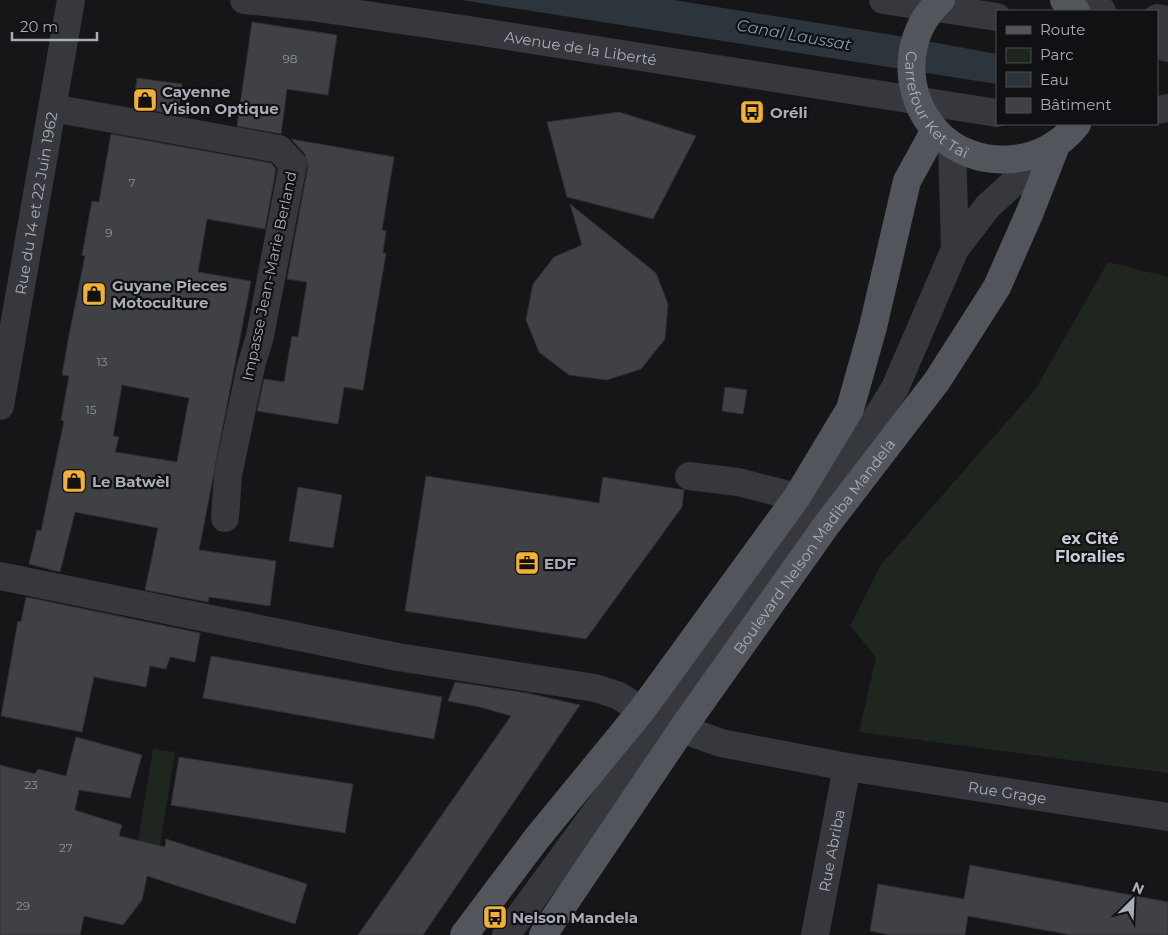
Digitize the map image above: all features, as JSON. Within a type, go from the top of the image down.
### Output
[{"type":"main road","name":"Carrefour Ket Taï","points":[[932,10],[912,51],[913,89],[944,138],[978,156],[1007,160],[1026,158],[1071,128]]},
{"type":"main road","name":"Boulevard Nelson Madiba Mandela","points":[[543,935],[682,729],[825,527],[947,366],[997,287],[1030,212],[1071,128]]},
{"type":"main road","points":[[464,935],[537,838],[642,710],[797,497],[850,409],[873,327],[907,181],[944,138]]},
{"type":"street","name":"Rue du 14 et 22 Juin 1962","points":[[0,406],[70,0]]},
{"type":"street","name":"Avenue de la Liberté","points":[[244,0],[913,89],[996,113]]},
{"type":"street","points":[[883,0],[932,10],[996,17]]},
{"type":"street","points":[[1072,5],[1097,10]]},
{"type":"street","name":"Impasse Jean-Marie Berland","points":[[52,108],[279,149],[292,164],[260,336],[251,366],[228,475],[225,518]]},
{"type":"street","points":[[506,935],[839,479],[895,388],[954,249],[988,206],[1071,128]]},
{"type":"street","points":[[944,138],[954,249]]},
{"type":"street","points":[[689,476],[738,482],[797,497]]},
{"type":"street","points":[[0,576],[398,657],[595,688],[618,695],[642,710]]},
{"type":"street","name":"Rue Grage","points":[[682,729],[721,743],[847,767],[1168,817]]},
{"type":"street","name":"Rue Abriba","points":[[815,935],[847,767]]},
{"type":"green space","points":[[1108,262],[1168,277],[1168,773],[859,732],[876,657],[850,626],[880,566],[1035,390]]},
{"type":"green space","points":[[153,749],[175,752],[160,846],[138,841]]},
{"type":"water","name":"Canal Laussat","points":[[461,0],[674,0],[893,35],[996,54],[996,84]]},
{"type":"building","points":[[252,22],[337,35],[328,95],[287,89],[281,134],[237,126]]},
{"type":"building","points":[[137,78],[182,84],[179,106],[189,107],[188,117],[133,107]]},
{"type":"building","points":[[619,112],[696,136],[653,219],[567,197],[547,122]]},
{"type":"building","points":[[111,134],[271,163],[276,169],[265,229],[207,219],[198,272],[251,281],[199,550],[276,561],[270,606],[209,597],[208,602],[145,590],[158,528],[75,512],[60,572],[29,564],[37,530],[41,531],[64,421],[61,420],[69,376],[62,375],[85,256],[82,255],[92,201],[99,202]],"holes":[[[122,385],[189,398],[177,462],[115,452],[119,437],[113,436]]]},
{"type":"building","points":[[291,139],[394,157],[382,230],[386,231],[383,253],[386,253],[363,390],[344,387],[338,424],[257,411],[264,379],[284,382],[292,336],[298,337],[307,282],[287,279],[308,166],[305,154]]},
{"type":"building","points":[[570,204],[656,273],[668,304],[665,339],[641,369],[607,380],[569,375],[539,352],[526,320],[533,284],[554,257],[582,245]]},
{"type":"building","points":[[725,387],[747,390],[743,414],[722,411]]},
{"type":"building","name":"EDF","points":[[426,476],[599,503],[603,477],[684,490],[682,507],[586,639],[405,611]]},
{"type":"building","points":[[298,487],[342,495],[333,548],[289,541]]},
{"type":"building","points":[[26,597],[200,633],[195,662],[170,657],[166,669],[150,666],[146,687],[94,677],[82,732],[1,716],[18,621],[21,622]]},
{"type":"building","points":[[211,656],[442,697],[434,739],[203,698]]},
{"type":"building","points":[[455,682],[527,693],[580,705],[423,935],[358,935],[511,716],[480,707],[448,701]]},
{"type":"building","points":[[76,737],[142,755],[130,798],[79,790],[75,810],[122,825],[119,836],[165,847],[166,839],[307,884],[295,924],[147,876],[142,900],[123,925],[84,916],[80,935],[0,935],[0,765],[35,774],[38,769],[66,776]]},
{"type":"building","points":[[179,757],[353,784],[345,833],[171,805]]},
{"type":"building","points":[[970,865],[1168,902],[1168,935],[1071,935],[968,916],[965,935],[890,935],[870,931],[878,884],[964,899]]},
{"type":"place","name":"Cayenne Vision Optique","points":[[145,100]]},
{"type":"place","name":"Oréli","points":[[752,112]]},
{"type":"place","name":"Guyane Pieces Motoculture","points":[[94,294]]},
{"type":"place","name":"Le Batwèl","points":[[74,481]]},
{"type":"place","name":"EDF","points":[[527,563]]},
{"type":"place","name":"Nelson Mandela","points":[[495,917]]},
{"type":"district","name":"ex Cité Floralies","points":[[1090,547]]}]
